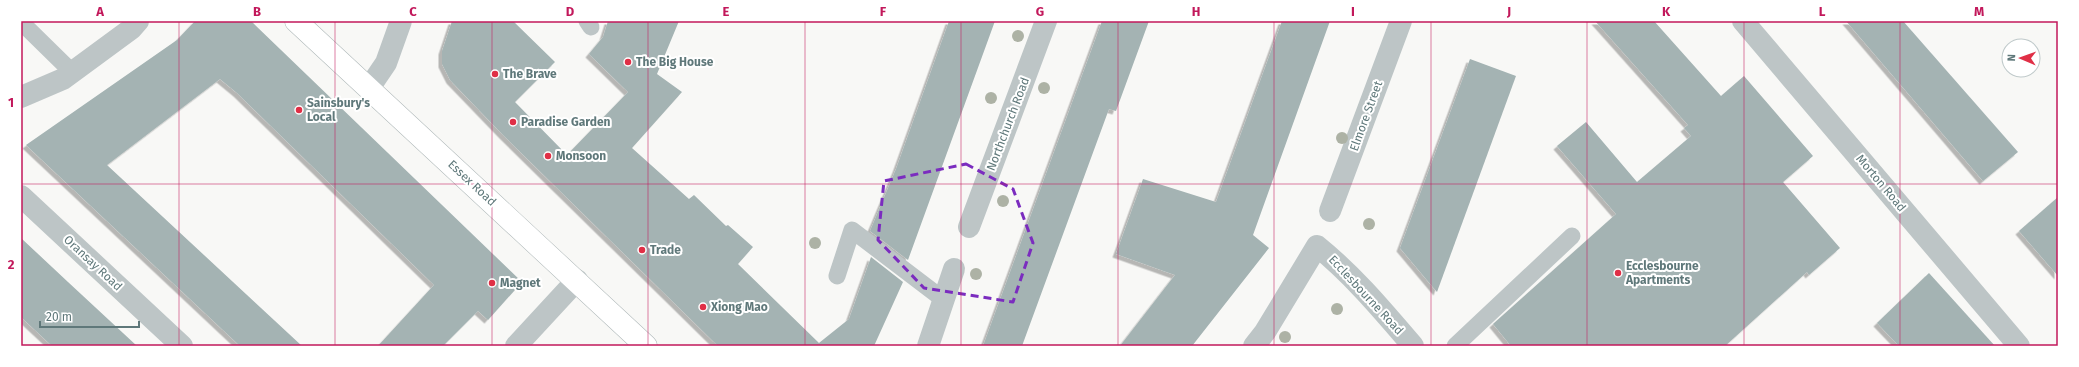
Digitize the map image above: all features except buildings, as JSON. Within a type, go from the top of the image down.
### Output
[{"type":"main road","name":"Essex Road","points":[[296,21],[646,346]]},
{"type":"street","points":[[21,97],[63,79],[131,29],[138,21]]},
{"type":"street","points":[[369,88],[386,63],[401,21]]},
{"type":"street","name":"Northchurch Road","points":[[969,227],[1046,21]]},
{"type":"street","name":"Elmore Street","points":[[1330,212],[1341,186],[1401,21]]},
{"type":"street","name":"Morton Road","points":[[1743,21],[2019,346]]},
{"type":"street","name":"Oransay Road","points":[[21,196],[182,346]]},
{"type":"street","name":"Ecclesbourne Road","points":[[1254,346],[1317,246],[1341,267],[1412,346]]},
{"type":"street","points":[[928,346],[954,269]]},
{"type":"street","points":[[516,346],[576,280]]},
{"type":"lane","points":[[21,22],[72,72]]},
{"type":"lane","points":[[837,276],[852,230],[944,300]]},
{"type":"lane","points":[[1455,346],[1572,236]]},
{"type":"highlighted area","points":[[966,164],[1013,189],[1033,243],[1013,302],[924,288],[878,240],[884,181]]},
{"type":"place","name":"The Big House","points":[[628,62]]},
{"type":"place","name":"The Brave","points":[[495,74]]},
{"type":"place","name":"Sainsbury's Local","points":[[299,110]]},
{"type":"place","name":"Paradise Garden","points":[[513,122]]},
{"type":"place","name":"Monsoon","points":[[548,156]]},
{"type":"place","name":"Trade","points":[[642,250]]},
{"type":"place","name":"Ecclesbourne Apartments","points":[[1618,273]]},
{"type":"place","name":"Magnet","points":[[492,283]]},
{"type":"place","name":"Xiong Mao","points":[[703,307]]}]
